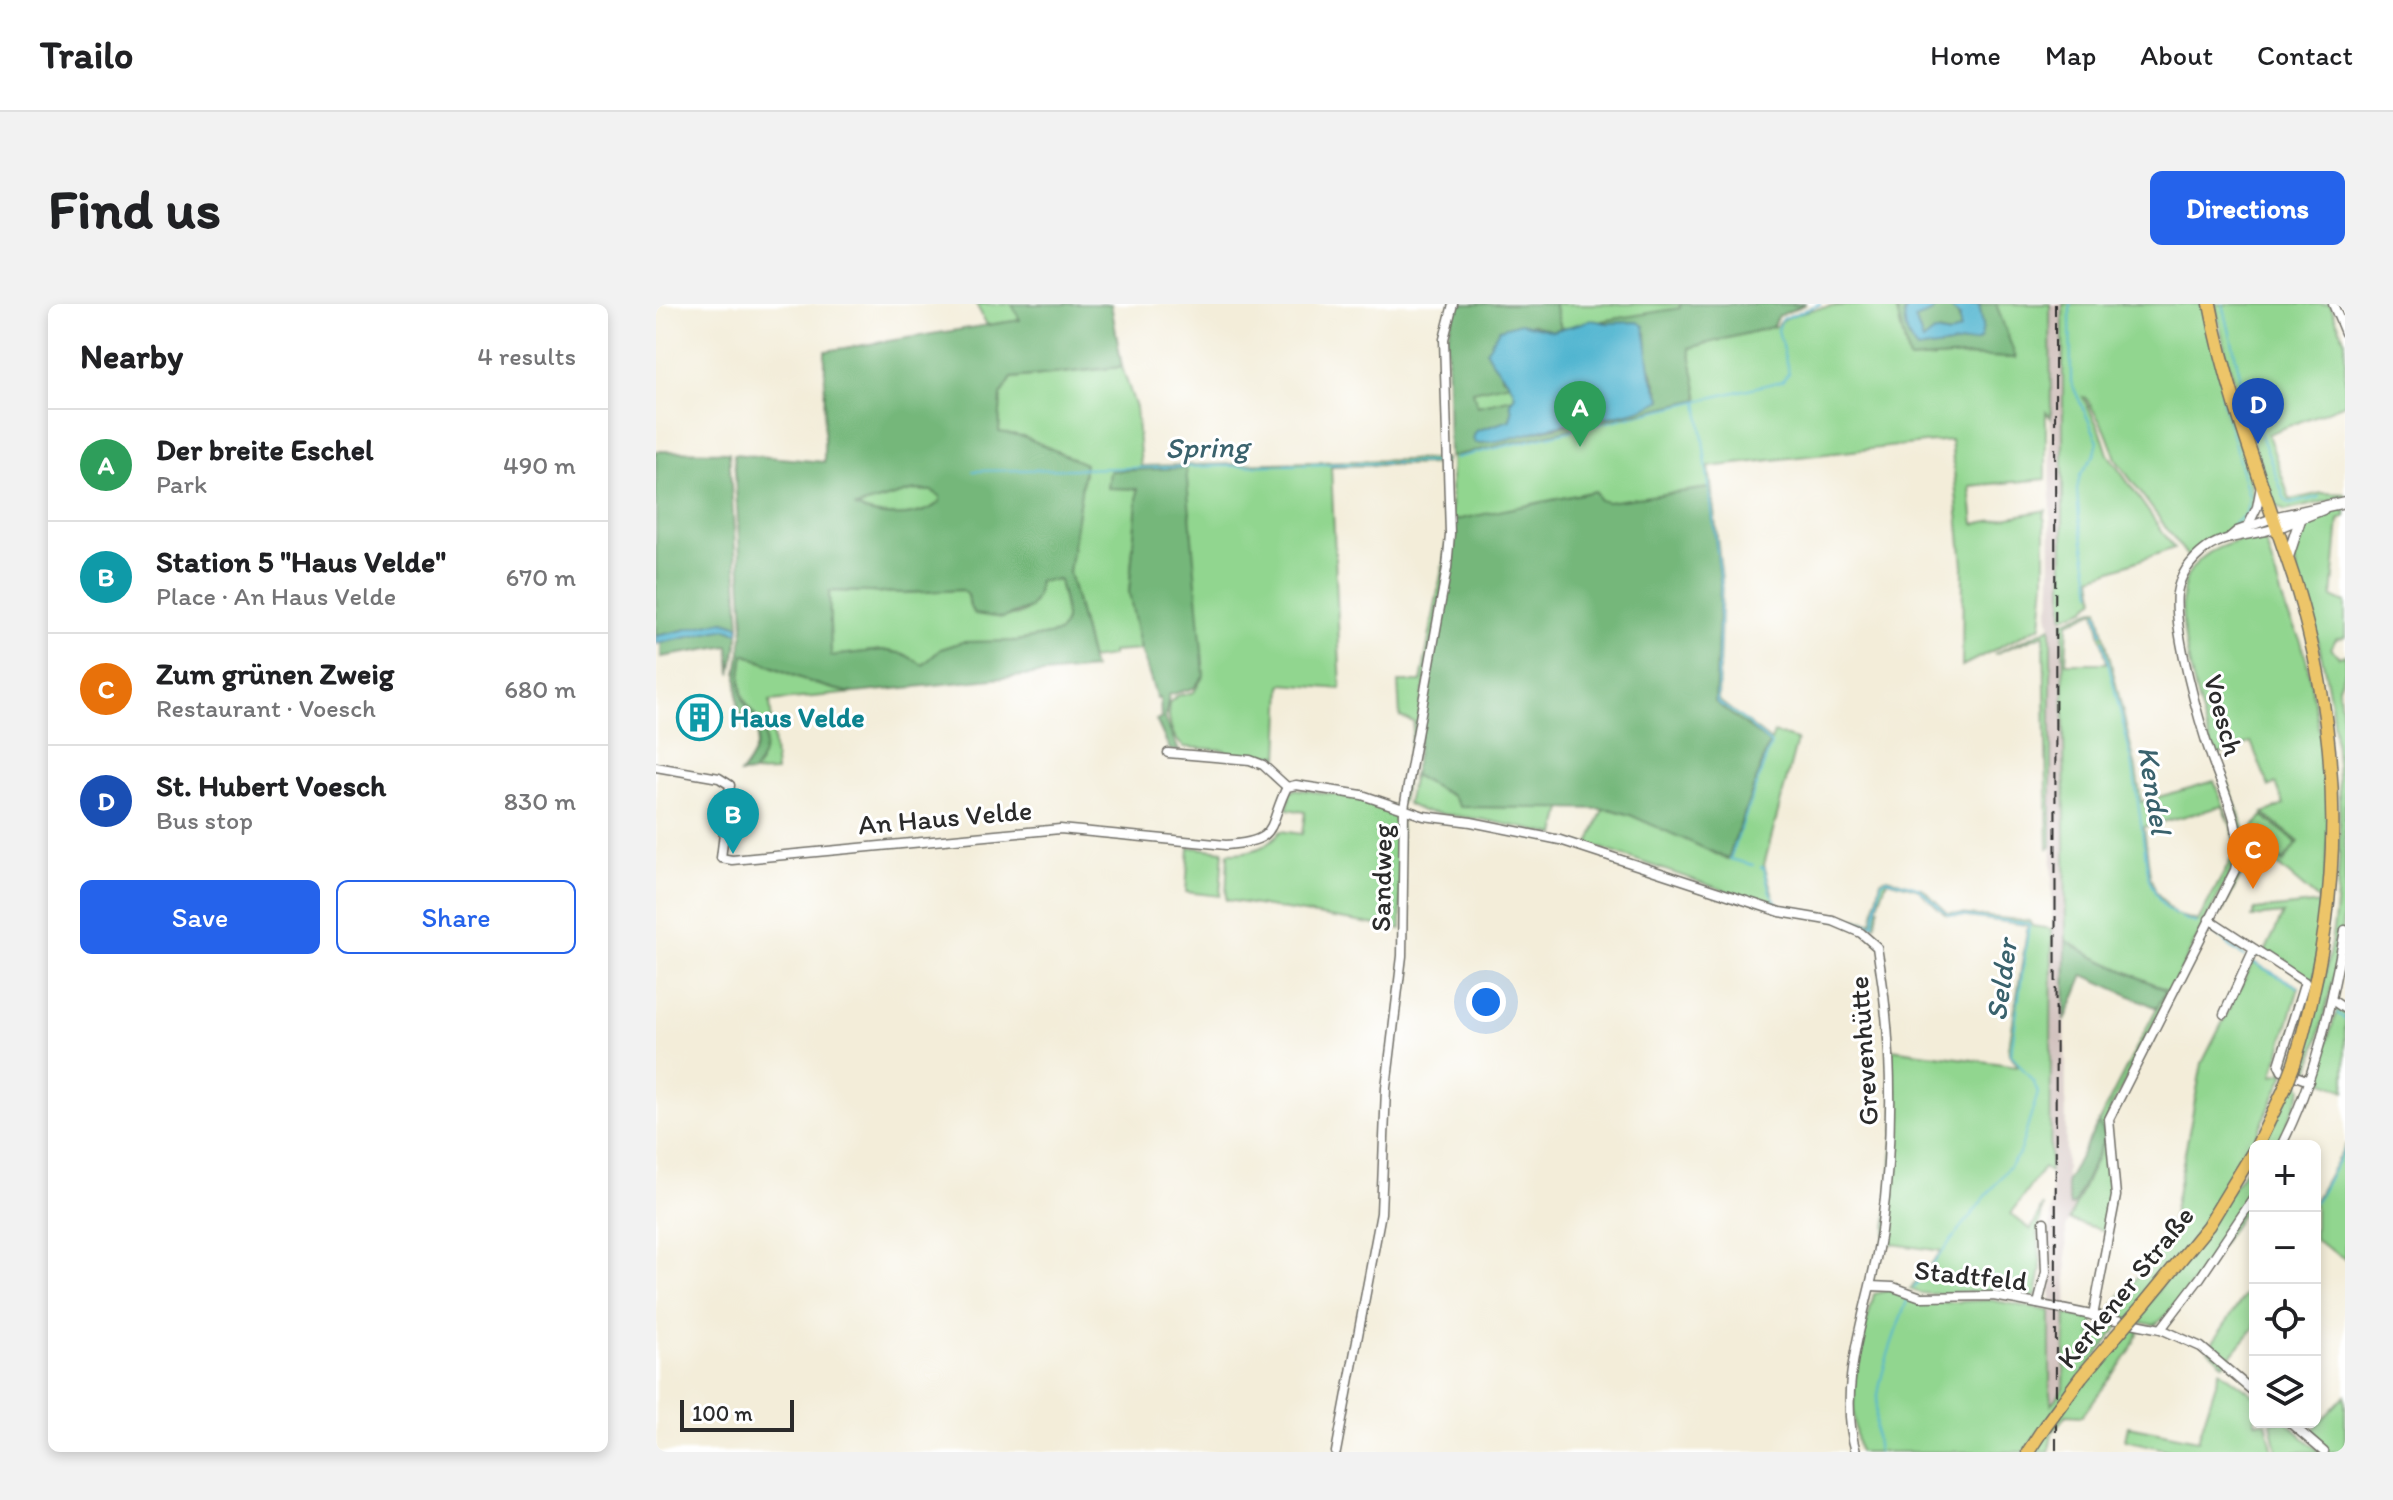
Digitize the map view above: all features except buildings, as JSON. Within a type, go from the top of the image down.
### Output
[{"type":"main road","name":"Kerkener Straße","points":[[2210,304],[2228,380],[2303,606],[2327,703],[2334,759],[2337,812],[2335,877],[2327,942],[2316,993],[2294,1064],[2260,1140]]},
{"type":"main road","name":"Kerkener Straße","points":[[2028,1452],[2081,1377],[2208,1226],[2249,1161]]},
{"type":"street","name":"Sandweg","points":[[1336,1452],[1381,1213],[1386,1088],[1402,956],[1404,808],[1447,568],[1450,534],[1444,339],[1453,304]]},
{"type":"street","points":[[2333,304],[2345,333]]},
{"type":"street","points":[[2247,528],[2253,518],[2261,486]]},
{"type":"street","points":[[2275,523],[2345,502]]},
{"type":"street","points":[[2275,523],[2300,520],[2331,504]]},
{"type":"street","points":[[2287,560],[2300,520]]},
{"type":"street","name":"Voesch","points":[[2229,538],[2247,528],[2275,523]]},
{"type":"street","name":"Voesch","points":[[2093,1316],[2116,1196],[2109,1119],[2235,870],[2239,839],[2201,723],[2179,625],[2177,592],[2183,575],[2208,547],[2275,523]]},
{"type":"street","points":[[1168,753],[1250,760],[1263,765],[1287,787],[1296,785],[1362,795],[1404,808]]},
{"type":"street","name":"An Haus Velde","points":[[656,767],[719,778],[730,785],[721,858],[732,860],[1060,829],[1226,845],[1246,844],[1261,839],[1272,829],[1287,787]]},
{"type":"street","name":"Grevenhütte","points":[[1404,808],[1424,816],[1471,822],[1592,849],[1780,912],[1833,921],[1861,933],[1877,947],[1883,986],[1891,1108],[1890,1150],[1875,1269],[1849,1377],[1850,1425],[1856,1452]]},
{"type":"street","points":[[2209,919],[2305,982],[2279,1065],[2282,1071],[2309,1081]]},
{"type":"street","points":[[2284,1140],[2296,1117],[2321,1046],[2345,930]]},
{"type":"street","points":[[2224,1014],[2254,949]]},
{"type":"street","points":[[2332,1000],[2345,1009]]},
{"type":"street","points":[[2161,1329],[2249,1205]]},
{"type":"street","points":[[2038,1304],[2046,1272],[2044,1222]]},
{"type":"street","name":"Stadtfeld","points":[[1875,1269],[1893,1287]]},
{"type":"street","name":"Stadtfeld","points":[[1871,1286],[1893,1287],[1921,1297],[1993,1296],[2161,1329],[2201,1347],[2249,1388]]},
{"type":"street","points":[[2296,1428],[2324,1452]]},
{"type":"shaded area","points":[[2050,304],[2063,304],[2066,1183],[2069,1205],[2074,1205],[2066,1228],[2068,1325],[2064,1388],[2052,1404],[2048,1241],[2051,1222],[2052,929],[2051,628],[2048,613],[2051,599]]},
{"type":"green space","points":[[976,304],[1012,304],[1021,320],[987,325]]},
{"type":"green space","points":[[1012,304],[1111,304],[1122,367],[1012,378],[1001,395],[999,432],[1023,436],[1085,464],[1069,572],[1093,669],[855,693],[813,683],[744,654],[743,699],[762,726],[765,740],[763,754],[753,773],[740,774],[753,755],[757,728],[754,720],[738,715],[737,673],[744,627],[734,454],[824,462],[825,351],[1020,320]],"holes":[[[915,490],[932,491],[940,496],[940,502],[922,512],[899,515],[876,514],[856,507]],[[1059,580],[1065,616],[1058,633],[1017,641],[962,642],[941,649],[923,665],[904,654],[882,650],[831,656],[829,591],[906,593],[962,590],[968,595],[975,614],[1003,618],[1030,608],[1037,596],[1039,581]]]},
{"type":"green space","points":[[1456,304],[1554,304],[1561,328],[1553,331],[1531,324],[1501,376],[1511,383],[1473,391],[1477,406],[1513,398],[1510,402],[1510,420],[1476,431],[1479,444],[1623,413],[1662,400],[1647,359],[1646,333],[1601,321],[1680,308],[1680,304],[1806,304],[1778,316],[1772,327],[1689,348],[1699,399],[1449,457],[1447,339]]},
{"type":"green space","points":[[1554,304],[1680,304],[1693,373],[1689,348],[1776,326],[1798,313],[1813,309],[1866,304],[1895,304],[1909,360],[1964,356],[2015,358],[1996,304],[2050,304],[2051,418],[2046,412],[2046,479],[1970,486],[1974,524],[2046,510],[2043,517],[2045,580],[2041,626],[1962,666],[1963,566],[1951,440],[1709,467],[1722,580],[1718,700],[1771,741],[1774,733],[1797,740],[1764,865],[1774,899],[1780,907],[1872,922],[1881,880],[1887,878],[1923,889],[1948,913],[2029,921],[2032,926],[2052,929],[2050,1172],[2043,1168],[2011,1214],[2031,1230],[2043,1205],[2038,1232],[2041,1269],[2036,1296],[1917,1292],[1910,1289],[1942,1251],[1885,1243],[1896,1116],[1891,1049],[2018,1066],[2009,1047],[2028,925],[1945,914],[1917,888],[1887,880],[1877,908],[1875,925],[1782,910],[1589,844],[1603,809],[1651,821],[1728,859],[1769,744],[1715,703],[1720,581],[1609,504],[1451,521],[1451,342],[1560,324]]},
{"type":"green space","points":[[1895,304],[1909,304],[1904,314],[1909,339],[1940,346],[1956,342],[1983,325],[1979,304],[1996,304],[2016,358],[1964,356],[1909,360]]},
{"type":"green space","points":[[1938,304],[1955,311],[1960,330],[1949,335],[1938,332],[1923,341],[1915,319]]},
{"type":"green space","points":[[2063,304],[2206,304],[2227,400],[2249,471],[2254,504],[2248,519],[2242,524],[2211,540],[2188,557],[2117,461],[2105,430],[2083,397],[2101,432],[2108,454],[2174,548],[2092,577],[2095,599],[2085,609],[2063,617]]},
{"type":"green space","points":[[2215,304],[2330,304],[2345,341],[2345,404],[2268,434],[2290,500],[2322,493],[2345,494],[2345,497],[2285,511],[2275,505],[2226,354]]},
{"type":"green space","points":[[1122,367],[1136,408],[1141,466],[1445,459],[1444,464],[1331,466],[1341,689],[1282,684],[1279,758],[1275,758],[1277,755],[1224,754],[1225,750],[1184,747],[1173,733],[1169,703],[1177,696],[1194,692],[1204,675],[1138,489],[1129,593],[1141,650],[1112,652],[1112,656],[1091,659],[1069,572],[1085,464],[999,432],[1001,395],[1012,378]]},
{"type":"green space","points":[[656,451],[729,452],[740,626],[724,621],[656,636]]},
{"type":"green space","points":[[1186,468],[1204,675],[1194,688],[1169,695],[1165,719],[1179,751],[1170,750],[1156,720],[1161,719],[1160,698],[1157,699],[1141,650],[1129,593],[1138,489],[1108,488],[1110,471]]},
{"type":"green space","points":[[1709,488],[1720,581],[1715,702],[1769,743],[1728,859],[1610,809],[1460,807],[1452,796],[1413,775],[1448,577],[1451,521],[1595,491],[1599,500],[1607,502]]},
{"type":"green space","points":[[915,490],[932,491],[940,496],[940,502],[921,512],[899,515],[876,514],[856,507]]},
{"type":"green space","points":[[2345,507],[2345,517],[2339,520],[2332,597],[2345,603],[2345,637],[2336,639],[2331,648],[2339,657],[2345,655],[2345,671],[2338,686],[2345,737],[2345,908],[2333,980],[2310,1070],[2298,1079],[2302,1089],[2280,1140],[2264,1140],[2301,1053],[2319,1000],[2335,916],[2340,831],[2336,745],[2324,668],[2294,553],[2302,529],[2321,515]]},
{"type":"green space","points":[[2259,536],[2266,544],[2286,611],[2301,641],[2307,662],[2332,805],[2316,971],[2285,1074],[2254,1140],[2249,1140],[2249,1149],[2215,1207],[2138,1318],[2249,1164],[2249,1202],[2194,1281],[2155,1325],[2104,1315],[2100,1311],[2110,1312],[2120,1296],[2168,1242],[2202,1063],[2253,962],[2299,987],[2273,1075],[2283,1073],[2282,1062],[2308,981],[2265,952],[2283,914],[2252,917],[2255,910],[2322,903],[2256,847],[2221,914],[2218,909],[2240,864],[2242,838],[2199,703],[2182,613],[2184,589],[2190,571],[2204,556],[2221,547]],"holes":[[[2251,742],[2269,787],[2276,784],[2284,805],[2263,813],[2299,842],[2283,863],[2262,844],[2283,861],[2297,843],[2263,816],[2249,833],[2245,831],[2218,755]]]},
{"type":"green space","points":[[1447,542],[1442,594],[1402,802],[1399,803],[1414,722],[1400,717],[1398,682],[1421,682]]},
{"type":"green space","points":[[1059,580],[1065,616],[1058,633],[941,649],[923,665],[904,654],[882,650],[831,656],[829,591],[906,593],[962,590],[968,595],[970,607],[1014,616],[1030,606],[1039,581]]},
{"type":"green space","points":[[2098,609],[2136,768],[2141,802],[2214,781],[2236,837],[2235,846],[2223,806],[2144,827],[2150,876],[2156,892],[2175,915],[2198,921],[2234,854],[2232,869],[2110,1110],[2107,1134],[2112,1188],[2106,1231],[2069,1220],[2106,1136],[2098,1123],[2166,990],[2092,956],[2066,940],[2063,622]],"holes":[[[2095,611],[2107,663],[2066,663],[2068,623]]]},
{"type":"green space","points":[[2051,627],[2051,847],[2048,848],[2044,634],[1994,654]]},
{"type":"green space","points":[[726,629],[739,633],[731,674],[729,646],[661,657],[661,643]]},
{"type":"green space","points":[[744,654],[812,683],[855,693],[770,701],[776,772],[753,773],[760,763],[760,721],[747,705],[742,690]]},
{"type":"green space","points":[[1413,775],[1452,796],[1460,807],[1562,808],[1556,835],[1422,811],[1407,804]]},
{"type":"green space","points":[[1295,789],[1366,799],[1400,810],[1401,929],[1226,900],[1228,853],[1258,849],[1281,831],[1302,834],[1305,812],[1287,809],[1290,798],[1285,797]]},
{"type":"green space","points":[[1189,847],[1223,851],[1220,896],[1186,892]]},
{"type":"green space","points":[[2066,940],[2092,956],[2166,990],[2157,1008],[2084,975],[2065,1021]]},
{"type":"green space","points":[[2338,1007],[2345,1012],[2345,1091],[2315,1078]]},
{"type":"green space","points":[[2098,1123],[2106,1135],[2074,1205],[2070,1206],[2066,1183]]},
{"type":"green space","points":[[2345,1146],[2345,1259],[2321,1244],[2321,1189]]},
{"type":"green space","points":[[2249,1289],[2249,1334],[2224,1364],[2208,1349]]},
{"type":"green space","points":[[1889,1290],[1935,1303],[1991,1300],[2050,1311],[2052,1404],[2064,1388],[2066,1314],[2094,1320],[2091,1334],[2104,1322],[2120,1325],[2023,1452],[1859,1452],[1853,1410],[1859,1353],[1874,1294]]},
{"type":"green space","points":[[2130,1327],[2140,1328],[2129,1353],[2082,1416],[2066,1415],[2052,1433],[2049,1452],[2033,1452],[2065,1406]]},
{"type":"green space","points":[[2220,1370],[2249,1392],[2249,1428],[2267,1428],[2273,1452],[2177,1452],[2125,1440],[2128,1426],[2198,1440]]},
{"type":"green space","points":[[2345,1395],[2345,1452],[2328,1452],[2308,1435],[2314,1428],[2321,1428],[2321,1421]]},
{"type":"green space","points":[[2272,1428],[2293,1428],[2320,1452],[2277,1452]]},
{"type":"water","points":[[1909,304],[1938,304],[1931,313],[1915,319],[1923,341],[1934,332],[1949,335],[1960,330],[1960,317],[1946,304],[1979,304],[1983,325],[1981,337],[1977,341],[1917,350],[1906,327],[1905,315]]},
{"type":"water","points":[[1592,320],[1638,322],[1644,326],[1651,376],[1662,400],[1625,414],[1475,443],[1473,438],[1476,431],[1510,420],[1512,412],[1510,402],[1515,395],[1513,389],[1486,351],[1499,329],[1520,323],[1553,331]]},
{"type":"water","points":[[724,621],[740,626],[739,633],[726,629],[656,644],[656,636]]},
{"type":"waterway","name":"Spring","points":[[1455,458],[1782,381],[1789,373],[1778,330],[1782,319],[1820,304]]},
{"type":"waterway","name":"Kendel","points":[[2070,304],[2071,382],[2098,441],[2095,454],[2080,475],[2077,489],[2092,592]]},
{"type":"waterway","points":[[2223,304],[2242,383],[2285,500],[2290,504],[2320,497]]},
{"type":"waterway","points":[[2221,394],[2249,497],[2246,514],[2232,525]]},
{"type":"waterway","name":"Selder","points":[[1698,401],[1721,581],[1717,702],[1771,744],[1730,859],[1753,865]]},
{"type":"waterway","name":"Spring","points":[[973,471],[1443,462]]},
{"type":"waterway","name":"Kendel","points":[[2097,612],[2102,633]]},
{"type":"waterway","name":"Kendel","points":[[2103,641],[2132,761],[2149,879],[2166,908],[2178,917],[2196,923]]},
{"type":"waterway","name":"Selder","points":[[1761,867],[1780,908],[1873,924],[1882,881],[1886,879],[1917,887],[1947,914],[2029,924],[2011,1054],[2034,1083],[2038,1093],[2019,1154],[1914,1288]]},
{"type":"waterway","name":"Kendel","points":[[2213,932],[2244,957]]},
{"type":"waterway","name":"Kendel","points":[[2254,963],[2298,987]]},
{"type":"waterway","name":"Kendel","points":[[2337,1013],[2345,1019]]},
{"type":"waterway","points":[[2321,1192],[2345,1148]]},
{"type":"waterway","name":"Selder","points":[[1878,1452],[1878,1393],[1908,1298]]},
{"type":"railway","points":[[2055,304],[2056,1452]]},
{"type":"place","name":"St. Hubert Voesch","points":[[2258,444]]},
{"type":"place","name":"Der breite Eschel","points":[[1580,447]]},
{"type":"place","name":"Haus Velde","points":[[699,717]]},
{"type":"place","name":"Station 5 \"Haus Velde\"","points":[[733,854]]},
{"type":"place","name":"Zum grünen Zweig","points":[[2253,889]]}]
